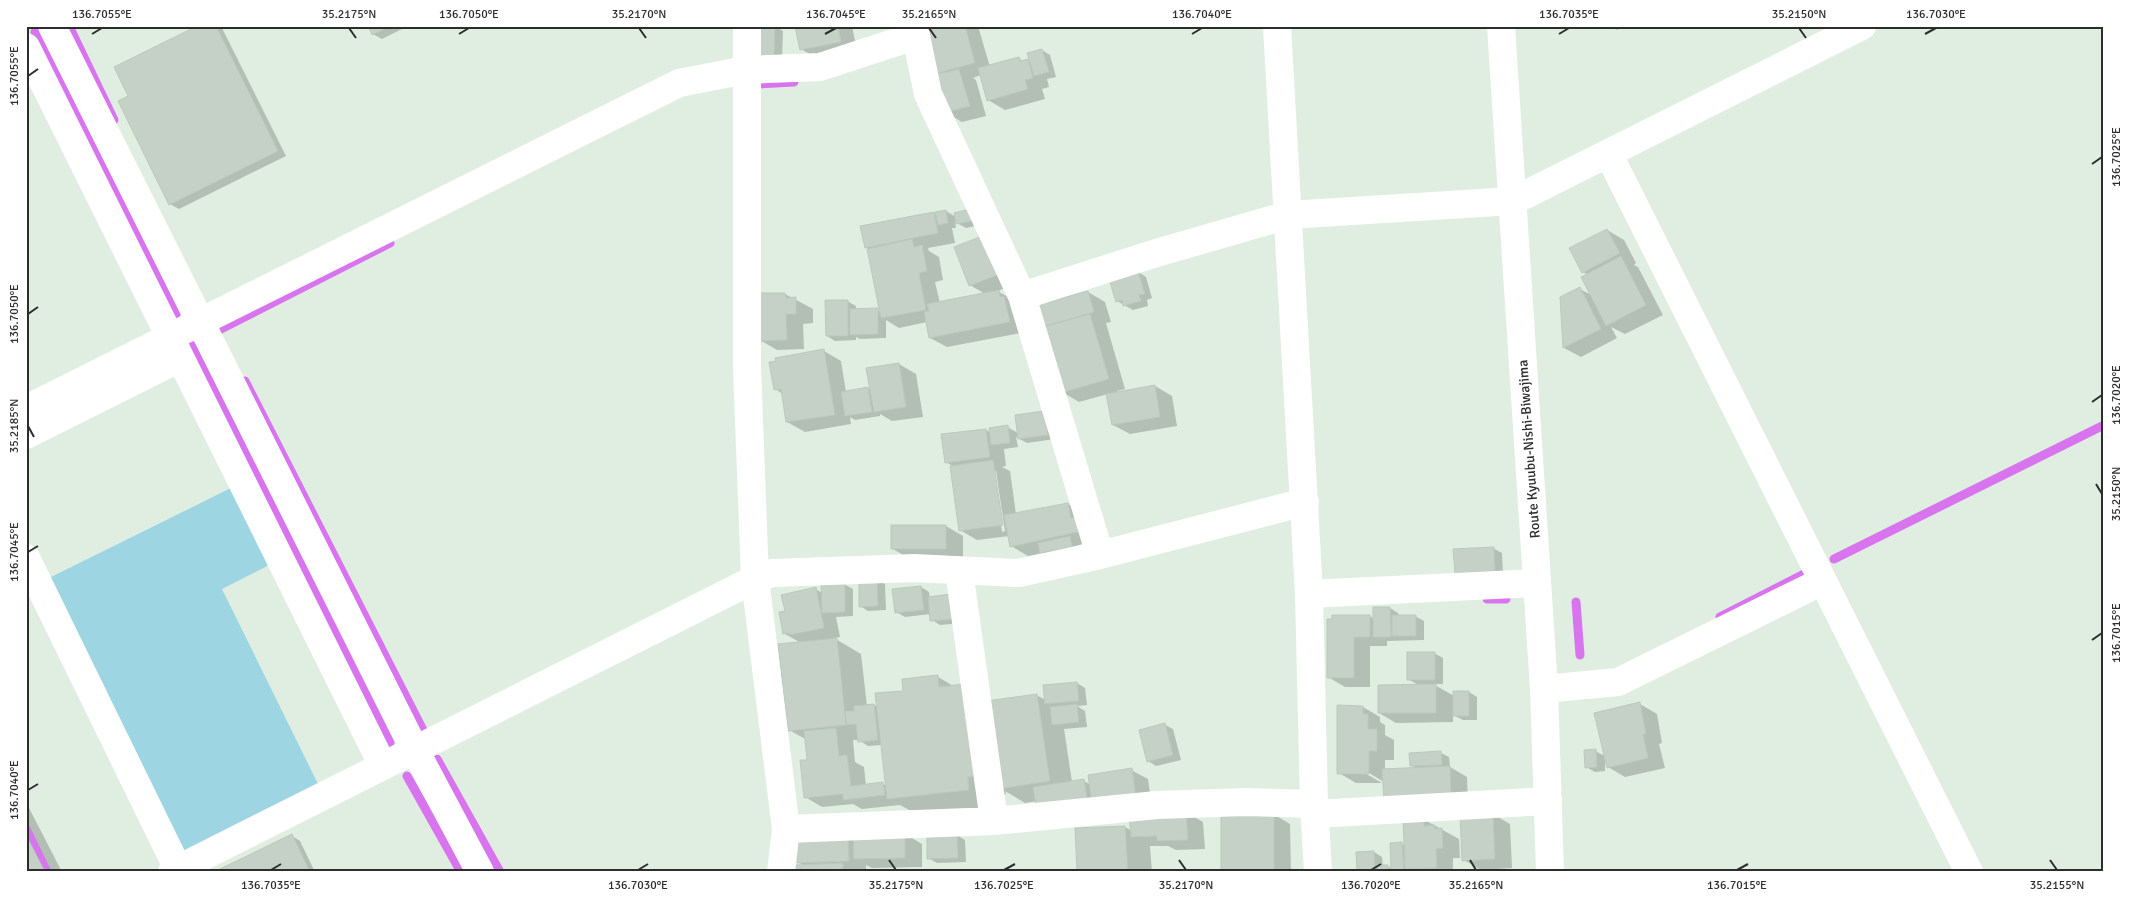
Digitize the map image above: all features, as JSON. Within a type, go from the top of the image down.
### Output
[{"type":"street","points":[[52,26],[199,323],[415,750],[480,872]]},
{"type":"street","points":[[747,26],[748,367],[755,579],[786,829],[781,872]]},
{"type":"street","points":[[1276,26],[1310,594],[1314,809],[1318,872]]},
{"type":"street","name":"Route Kyuubu-Nishi-Biwajima","points":[[1501,26],[1544,688],[1550,872]]},
{"type":"street","points":[[1022,296],[1153,254],[1288,214],[1513,201],[1862,26]]},
{"type":"street","points":[[26,435],[175,347],[199,323],[679,83],[746,70],[820,68],[915,31],[928,94],[1022,296],[1100,555]]},
{"type":"street","points":[[26,47],[383,766]]},
{"type":"street","points":[[1608,153],[1969,872]]},
{"type":"street","points":[[26,409],[175,347]]},
{"type":"street","points":[[26,558],[175,870],[772,572],[914,568],[1019,573],[1100,555],[1304,502]]},
{"type":"street","points":[[959,571],[994,821]]},
{"type":"street","points":[[1544,688],[1618,682],[1823,581]]},
{"type":"street","points":[[1310,594],[1537,583]]},
{"type":"street","points":[[786,829],[994,821],[1157,805],[1245,802],[1314,809],[1548,801]]},
{"type":"shaded area","points":[[237,485],[275,562],[222,589],[320,788],[190,854],[175,845],[45,580]]},
{"type":"building","points":[[197,26],[216,26],[278,151],[169,205],[118,101],[128,96],[114,67]]},
{"type":"building","points":[[368,26],[391,26],[372,35]]},
{"type":"building","points":[[755,26],[775,26],[774,56],[755,56]]},
{"type":"building","points":[[795,26],[838,26],[841,42],[800,50]]},
{"type":"building","points":[[921,26],[965,26],[975,63],[934,74]]},
{"type":"building","points":[[1042,49],[1049,72],[1034,76],[1027,53]]},
{"type":"building","points":[[1019,57],[1021,61],[1028,59],[1033,78],[1025,80],[1028,89],[987,101],[978,68]]},
{"type":"building","points":[[959,69],[970,106],[944,113],[933,75]]},
{"type":"building","points":[[970,209],[972,221],[956,224],[954,213]]},
{"type":"building","points":[[946,210],[948,223],[938,225],[935,212]]},
{"type":"building","points":[[934,212],[938,233],[865,248],[860,226]]},
{"type":"building","points":[[1607,229],[1620,253],[1582,273],[1569,248]]},
{"type":"building","points":[[985,235],[1000,274],[969,286],[954,247]]},
{"type":"building","points":[[912,239],[914,247],[922,245],[927,271],[919,273],[926,310],[881,318],[867,249]]},
{"type":"building","points":[[1621,256],[1646,305],[1606,326],[1581,277]]},
{"type":"building","points":[[1138,271],[1145,294],[1139,295],[1141,301],[1123,306],[1122,300],[1116,302],[1109,279]]},
{"type":"building","points":[[1580,287],[1601,329],[1563,348],[1560,297]]},
{"type":"building","points":[[999,290],[1000,297],[1004,296],[1010,322],[929,338],[924,312],[929,311],[927,304]]},
{"type":"building","points":[[1088,291],[1094,312],[1042,327],[1036,305]]},
{"type":"building","points":[[758,293],[785,293],[786,298],[796,297],[796,314],[786,314],[787,340],[759,341]]},
{"type":"building","points":[[825,300],[848,300],[848,336],[826,336]]},
{"type":"building","points":[[878,308],[878,334],[850,335],[850,309]]},
{"type":"building","points":[[1090,314],[1109,379],[1061,393],[1043,327]]},
{"type":"building","points":[[824,349],[835,415],[786,422],[781,389],[774,390],[769,362],[776,361],[775,358]]},
{"type":"building","points":[[899,363],[906,407],[874,412],[866,368]]},
{"type":"building","points":[[1155,385],[1160,417],[1112,425],[1106,394]]},
{"type":"building","points":[[868,387],[872,412],[845,416],[841,392]]},
{"type":"building","points":[[1044,411],[1048,435],[1018,439],[1015,415]]},
{"type":"building","points":[[1008,425],[1010,443],[991,445],[989,428]]},
{"type":"building","points":[[986,429],[990,457],[945,463],[941,434]]},
{"type":"building","points":[[993,460],[1003,525],[959,531],[950,466]]},
{"type":"building","points":[[1068,503],[1071,518],[1079,517],[1082,531],[1010,547],[1004,515]]},
{"type":"building","points":[[891,525],[946,525],[946,549],[891,549]]},
{"type":"building","points":[[1070,536],[1072,547],[1040,553],[1038,543]]},
{"type":"building","points":[[1494,547],[1495,571],[1455,573],[1453,549]]},
{"type":"building","points":[[859,578],[877,578],[878,606],[859,607]]},
{"type":"building","points":[[845,583],[845,612],[822,613],[821,584]]},
{"type":"building","points":[[921,586],[924,610],[895,613],[892,589]]},
{"type":"building","points":[[816,587],[824,628],[790,635],[789,633],[783,634],[779,612],[785,611],[781,595]]},
{"type":"building","points":[[951,594],[954,619],[930,621],[928,597]]},
{"type":"building","points":[[1373,607],[1390,607],[1391,637],[1373,637]]},
{"type":"building","points":[[1332,615],[1370,615],[1370,637],[1354,637],[1354,678],[1327,678],[1327,619],[1332,619]]},
{"type":"building","points":[[1392,615],[1416,615],[1416,636],[1392,636]]},
{"type":"building","points":[[837,638],[846,725],[788,731],[778,644]]},
{"type":"building","points":[[1407,652],[1435,652],[1435,680],[1407,680]]},
{"type":"building","points":[[938,675],[939,687],[964,684],[974,776],[968,777],[969,790],[887,799],[875,693],[903,691],[902,679]]},
{"type":"building","points":[[1077,682],[1079,701],[1045,704],[1043,685]]},
{"type":"building","points":[[1436,684],[1436,713],[1378,713],[1378,685]]},
{"type":"building","points":[[1453,691],[1469,691],[1469,716],[1453,716]]},
{"type":"building","points":[[1037,694],[1050,781],[999,789],[986,701]]},
{"type":"building","points":[[1640,702],[1646,734],[1643,734],[1648,758],[1607,768],[1594,713]]},
{"type":"building","points":[[874,704],[878,740],[858,742],[856,724],[847,725],[845,711],[854,711],[854,706]]},
{"type":"building","points":[[1077,704],[1079,722],[1052,725],[1050,707]]},
{"type":"building","points":[[1337,705],[1363,706],[1363,714],[1368,714],[1368,729],[1377,729],[1377,751],[1369,751],[1369,774],[1337,774]]},
{"type":"building","points":[[1165,723],[1173,755],[1147,762],[1139,730]]},
{"type":"building","points":[[836,728],[839,756],[847,755],[851,786],[883,782],[885,795],[843,800],[843,794],[804,798],[800,760],[807,760],[804,731]]},
{"type":"building","points":[[1596,749],[1597,767],[1585,768],[1584,750]]},
{"type":"building","points":[[1441,751],[1442,765],[1410,766],[1409,753]]},
{"type":"building","points":[[1450,766],[1451,797],[1384,800],[1382,769]]},
{"type":"building","points":[[1132,768],[1136,798],[1092,804],[1088,775]]},
{"type":"building","points":[[1084,779],[1088,804],[1037,811],[1033,787]]},
{"type":"building","points":[[1186,810],[1188,840],[1157,841],[1157,836],[1131,837],[1129,813]]},
{"type":"building","points":[[1221,813],[1274,813],[1274,872],[1221,872]]},
{"type":"building","points":[[1493,813],[1495,859],[1462,861],[1460,814]]},
{"type":"building","points":[[1424,818],[1424,826],[1435,825],[1435,829],[1442,828],[1443,848],[1436,849],[1437,868],[1405,869],[1403,819]]},
{"type":"building","points":[[1125,826],[1128,872],[1077,872],[1075,828]]},
{"type":"building","points":[[905,833],[905,858],[854,859],[853,834]]},
{"type":"building","points":[[292,834],[310,872],[216,871]]},
{"type":"building","points":[[927,834],[957,834],[958,858],[927,859]]},
{"type":"building","points":[[26,835],[45,872],[26,872]]},
{"type":"building","points":[[848,835],[849,861],[797,863],[796,836]]},
{"type":"building","points":[[1402,842],[1404,872],[1391,872],[1390,843]]},
{"type":"building","points":[[1374,851],[1375,872],[1357,872],[1356,852]]},
{"type":"building","points":[[843,863],[843,872],[795,872],[795,865]]},
{"type":"building","points":[[1377,865],[1388,865],[1388,872],[1378,872]]},
{"type":"building","points":[[1218,871],[1218,872],[1163,872]]},
{"type":"waterway","points":[[69,26],[114,120]]},
{"type":"waterway","points":[[35,32],[176,315]]},
{"type":"waterway","points":[[759,84],[794,82]]},
{"type":"waterway","points":[[219,330],[390,243]]},
{"type":"waterway","points":[[191,345],[390,743]]},
{"type":"waterway","points":[[245,381],[423,730]]},
{"type":"waterway","points":[[1834,559],[2104,425]]},
{"type":"waterway","points":[[1720,617],[1806,573]]},
{"type":"waterway","points":[[1487,599],[1506,599]]},
{"type":"waterway","points":[[1576,602],[1580,655]]},
{"type":"waterway","points":[[437,759],[500,872]]},
{"type":"waterway","points":[[407,776],[461,872]]},
{"type":"waterway","points":[[26,829],[47,872]]}]
